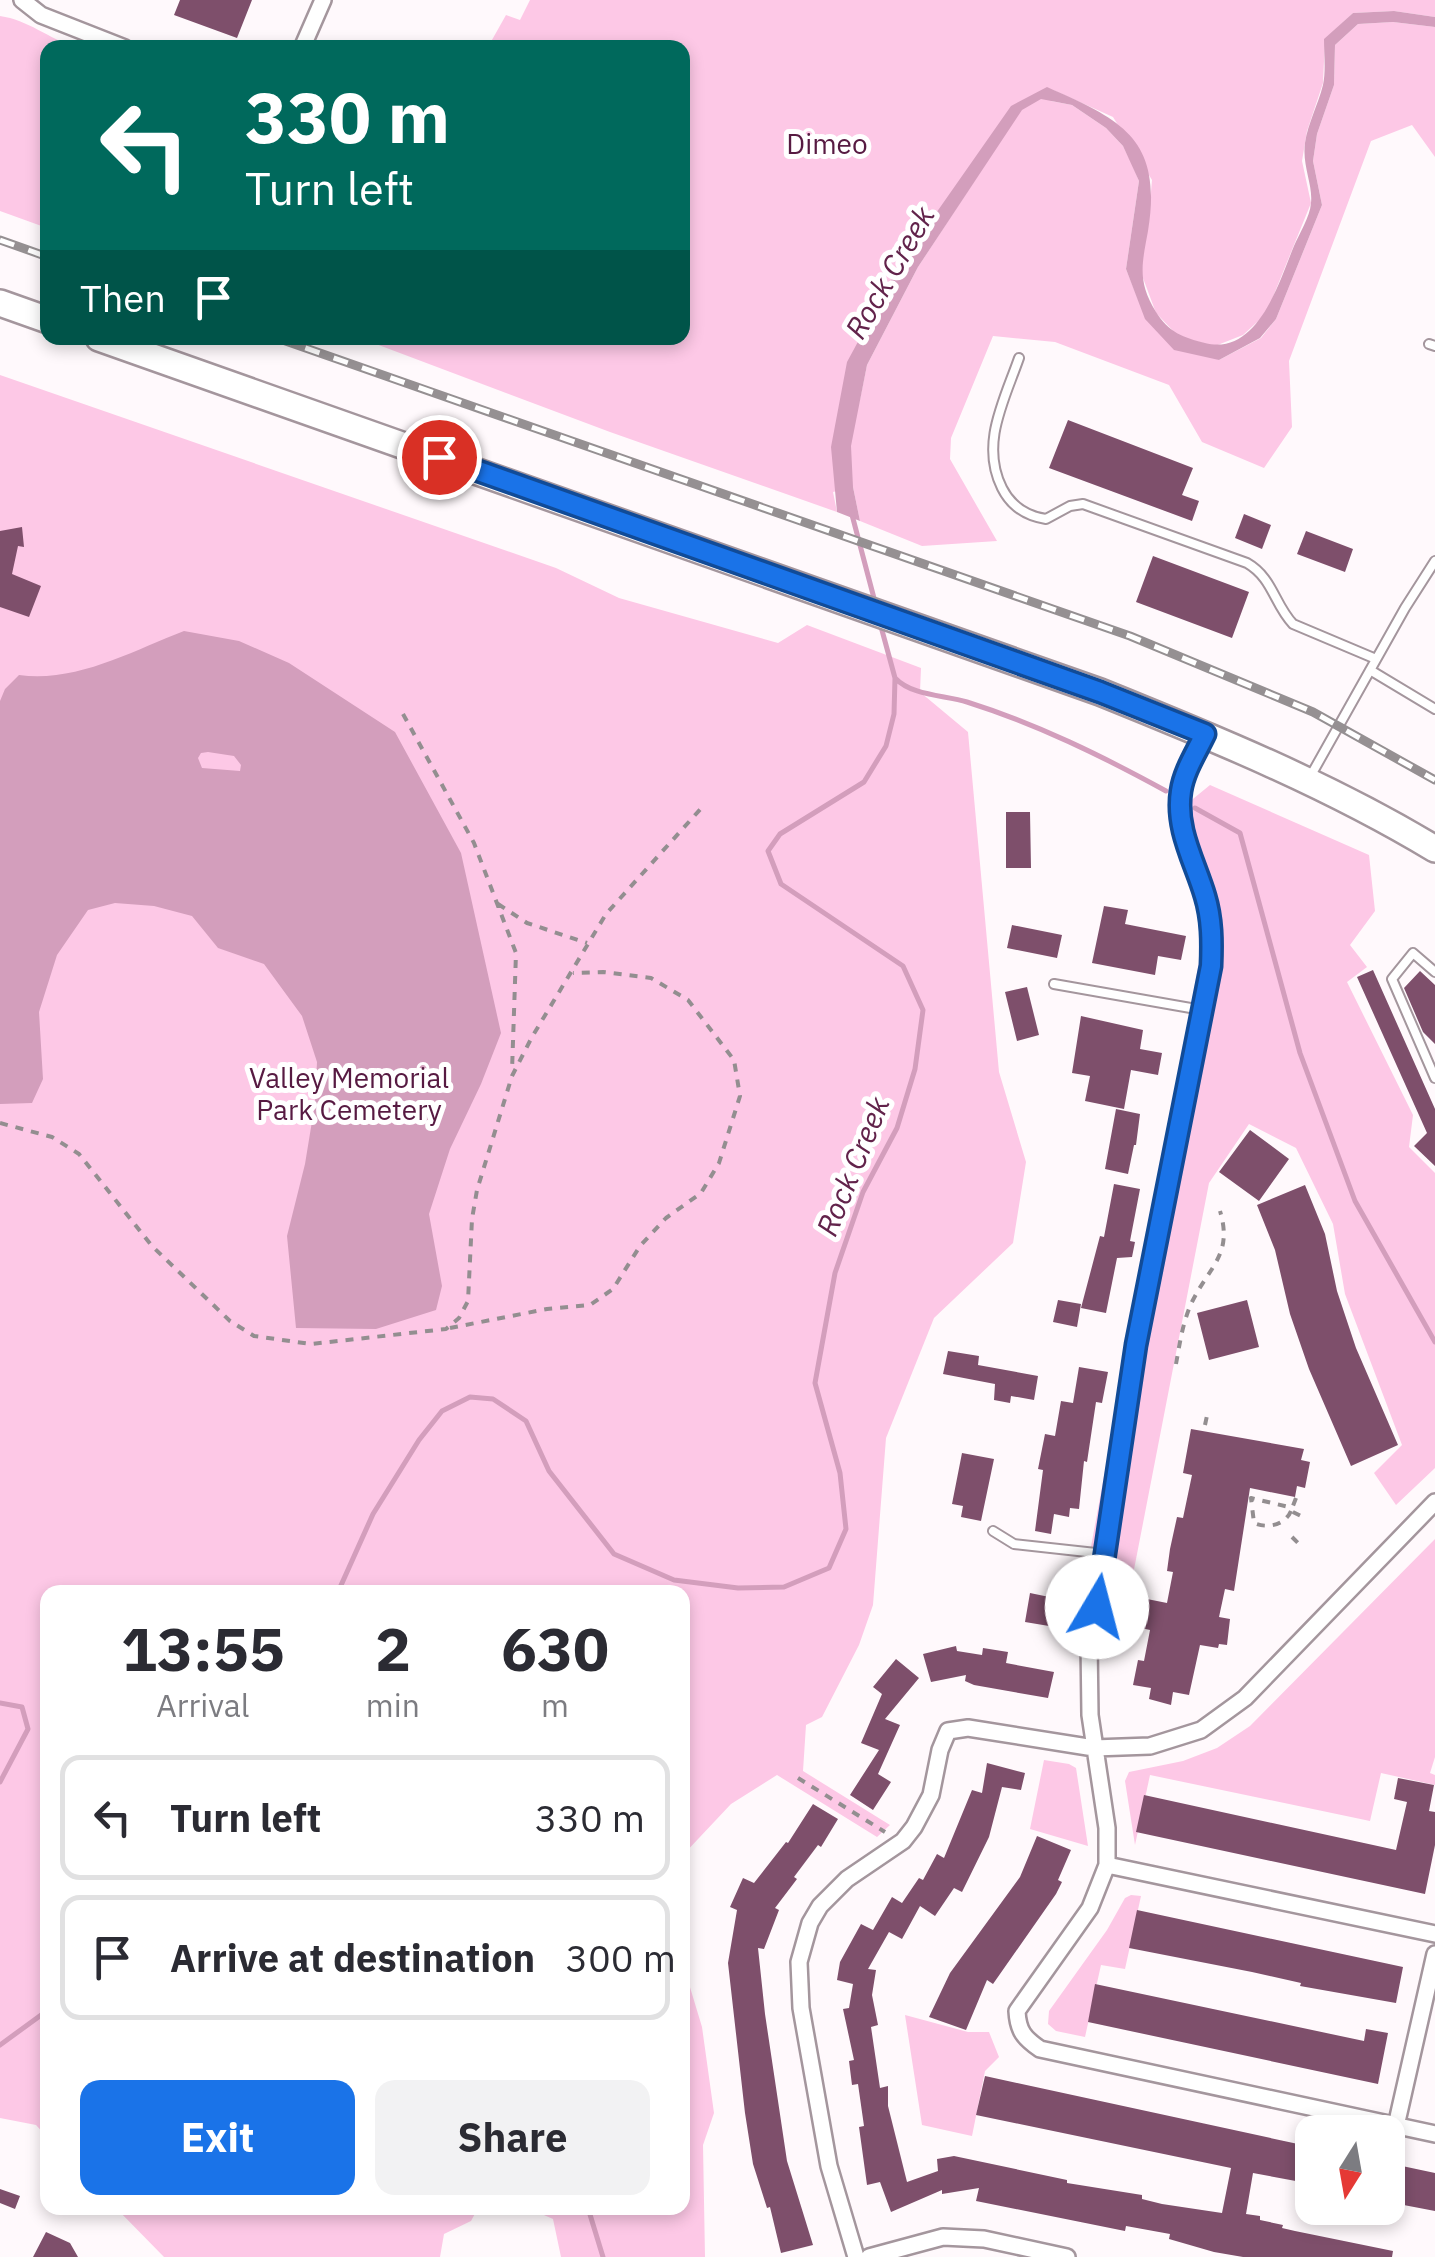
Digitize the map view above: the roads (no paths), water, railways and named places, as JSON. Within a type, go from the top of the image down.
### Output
[{"type":"main road","points":[[0,303],[40,317]]},
{"type":"main road","points":[[119,345],[952,639],[1205,734],[1308,782],[1435,849]]},
{"type":"street","points":[[22,0],[41,15],[105,40]]},
{"type":"street","points":[[305,40],[322,0]]},
{"type":"street","points":[[1097,1607],[1136,1345],[1211,966],[1212,932],[1206,898],[1182,833],[1180,795],[1185,774],[1205,734]]},
{"type":"street","points":[[856,2257],[828,2166],[801,2008],[798,1962],[810,1923],[833,1891],[884,1856],[914,1826],[930,1796],[948,1732],[968,1728],[1094,1748],[1126,1748],[1168,1742],[1201,1730],[1227,1714],[1435,1502]]},
{"type":"street","points":[[1089,1641],[1094,1748],[1107,1828],[1107,1865],[1090,1908],[1017,2011],[1018,2028],[1040,2049],[1345,2115]]},
{"type":"street","points":[[1107,1865],[1435,1934]]},
{"type":"street","points":[[1398,2115],[1435,1954]]},
{"type":"street","points":[[1405,2128],[1435,2134]]},
{"type":"street","points":[[869,2257],[944,2237],[984,2239],[1067,2257]]},
{"type":"lane","points":[[1019,358],[991,450],[1006,496],[1020,510],[1046,519],[1082,504],[1246,563],[1260,571],[1271,585],[1293,624],[1376,659]]},
{"type":"lane","points":[[1308,782],[1435,561]]},
{"type":"lane","points":[[1370,670],[1435,710]]},
{"type":"lane","points":[[1435,972],[1412,953],[1392,979],[1435,1078]]},
{"type":"lane","points":[[1054,984],[1202,1010]]},
{"type":"lane","points":[[993,1532],[1014,1544],[1104,1554]]},
{"type":"waterway","name":"Rock Creek","points":[[851,511],[875,602]]},
{"type":"waterway","name":"Rock Creek","points":[[341,1585],[373,1514],[419,1440],[442,1411],[470,1397],[493,1399],[526,1421],[549,1471],[614,1554],[674,1580],[738,1588],[784,1587],[829,1568],[846,1529],[840,1473],[815,1383],[835,1273],[863,1192],[897,1128],[915,1069],[923,1010],[903,966],[781,884],[768,851],[780,834],[864,782],[886,746],[894,714],[895,678],[880,623]]},
{"type":"waterway","points":[[895,678],[919,692],[967,702],[1044,731],[1166,791]]},
{"type":"waterway","points":[[1195,808],[1240,833],[1300,1053],[1355,1201],[1435,1342]]},
{"type":"waterway","name":"Rock Creek","points":[[0,1703],[22,1707],[28,1729],[0,1782]]},
{"type":"waterway","name":"Rock Creek","points":[[0,2045],[40,2016]]},
{"type":"waterway","points":[[590,2215],[603,2257]]},
{"type":"railway","points":[[0,240],[40,254]]},
{"type":"railway","points":[[297,345],[1130,636],[1313,712],[1435,780]]},
{"type":"park label","name":"Dimeo","points":[[827,143]]},
{"type":"park label","name":"Valley Memorial Park Cemetery","points":[[349,1093]]}]
